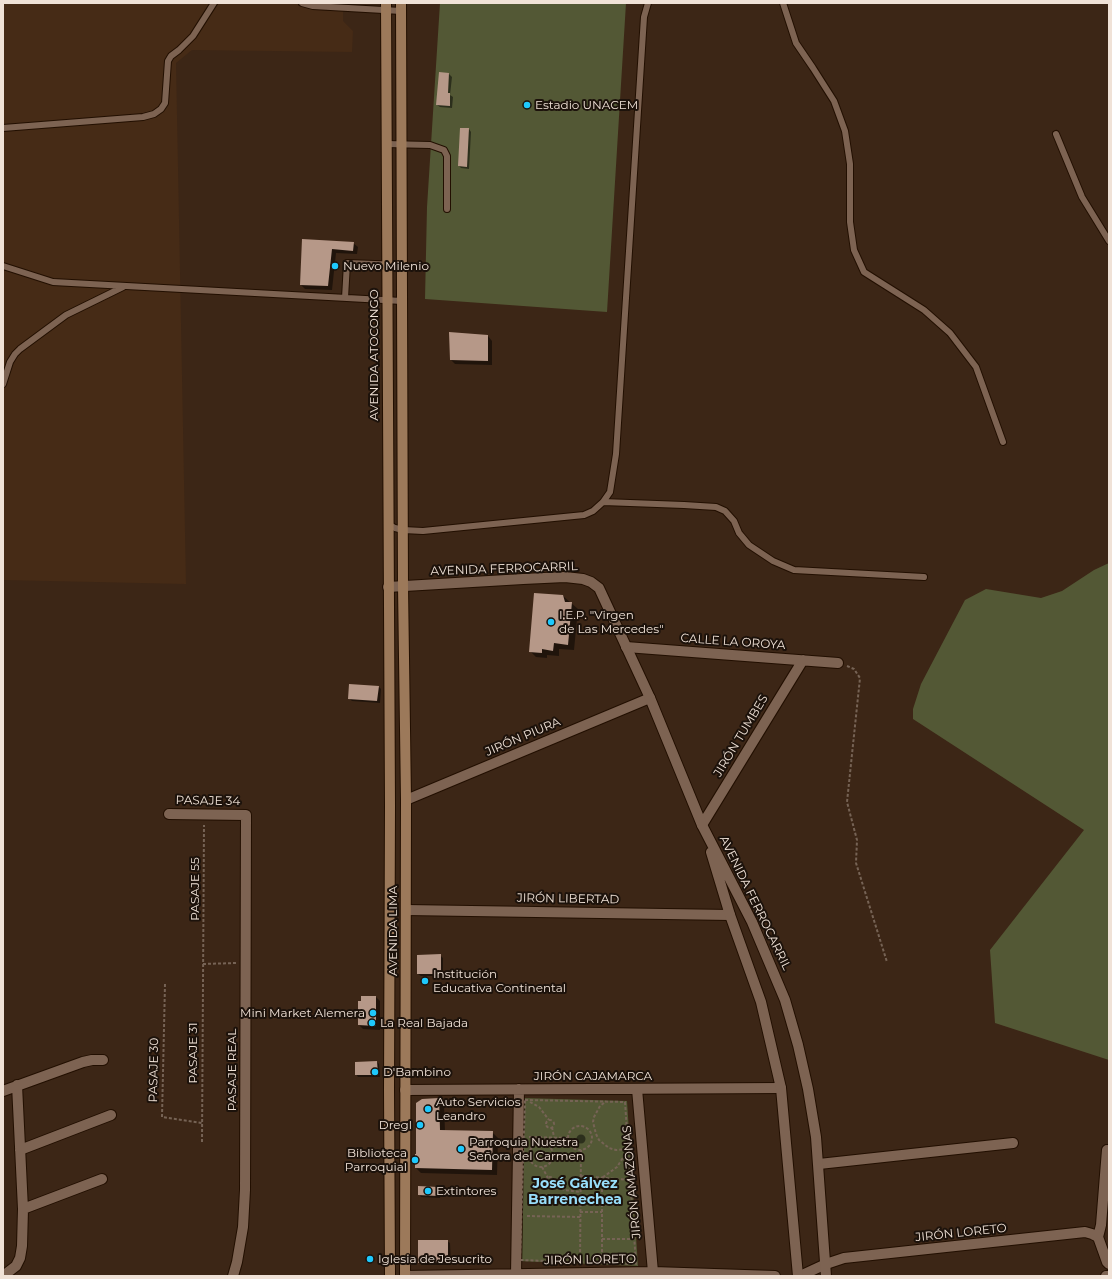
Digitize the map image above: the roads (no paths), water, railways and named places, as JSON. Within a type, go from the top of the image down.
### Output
[{"type":"main road","name":"AVENIDA ATOCONGO","points":[[386,7],[388,587]]},
{"type":"main road","points":[[401,7],[403,586]]},
{"type":"main road","points":[[386,35],[401,35]]},
{"type":"main road","name":"AVENIDA LIMA","points":[[403,586],[406,800],[405,1276]]},
{"type":"main road","name":"AVENIDA LIMA","points":[[388,587],[390,1276]]},
{"type":"street","name":"AVENIDA FERROCARRIL","points":[[388,587],[523,578],[565,577],[583,579],[592,582],[599,588],[650,698],[702,825],[730,915],[761,1002],[781,1088],[799,1276]]},
{"type":"street","name":"CALLE LA OROYA","points":[[626,647],[838,663]]},
{"type":"street","name":"JIRÓN TUMBES","points":[[702,825],[803,660]]},
{"type":"street","name":"JIRÓN PIURA","points":[[406,800],[650,698]]},
{"type":"street","name":"PASAJE 34","points":[[169,814],[246,815]]},
{"type":"street","name":"PASAJE REAL","points":[[233,1276],[238,1262],[243,1227],[245,1190],[246,815]]},
{"type":"street","name":"AVENIDA FERROCARRIL","points":[[702,825],[752,922],[785,1000],[798,1045],[808,1088],[816,1137],[826,1276]]},
{"type":"street","name":"JIRÓN LIBERTAD","points":[[406,910],[730,915]]},
{"type":"street","points":[[3,1091],[83,1062],[102,1060]]},
{"type":"street","points":[[3,1276],[14,1268],[20,1258],[22,1246],[23,1209],[17,1085]]},
{"type":"street","name":"JIRÓN CAJAMARCA","points":[[405,1090],[781,1088]]},
{"type":"street","points":[[516,1274],[519,1089]]},
{"type":"street","name":"JIRÓN AMAZONAS","points":[[637,1089],[653,1272]]},
{"type":"street","points":[[20,1150],[112,1115]]},
{"type":"street","points":[[819,1164],[1013,1143]]},
{"type":"street","points":[[1107,1150],[1101,1224],[1098,1237],[1109,1264]]},
{"type":"street","points":[[23,1209],[102,1179]]},
{"type":"street","name":"JIRÓN LORETO","points":[[799,1276],[844,1258],[1085,1232],[1098,1237]]},
{"type":"street","name":"JIRÓN LORETO","points":[[405,1276],[516,1274],[577,1275],[653,1272],[775,1276]]},
{"type":"lane","points":[[3,128],[143,117],[161,110],[165,103],[168,60],[193,36],[214,3]]},
{"type":"lane","points":[[302,3],[313,6],[401,7]]},
{"type":"lane","points":[[388,524],[403,530],[423,531],[584,515],[593,511],[610,492],[616,454],[644,17],[648,3]]},
{"type":"lane","points":[[783,3],[796,43],[834,101],[846,131],[850,164],[850,222],[854,250],[864,272],[924,310],[950,333],[976,367],[1003,442]]},
{"type":"lane","points":[[1056,134],[1082,197],[1109,241]]},
{"type":"lane","points":[[386,144],[402,143],[430,145],[444,150],[447,156],[447,209]]},
{"type":"lane","points":[[345,298],[347,263],[402,265]]},
{"type":"lane","points":[[3,266],[53,282],[402,301]]},
{"type":"lane","points":[[3,384],[10,362],[20,349],[66,315],[124,286]]},
{"type":"lane","points":[[602,502],[684,504],[716,508],[725,511],[734,521],[739,532],[749,545],[773,561],[794,570],[924,578]]},
{"type":"place","name":"Estadio UNACEM","points":[[527,105]]},
{"type":"place","name":"Nuevo Milenio","points":[[335,266]]},
{"type":"place","name":"I.E.P. \"Virgen de Las Mercedes\"","points":[[551,622]]},
{"type":"place","name":"Institución Educativa Continental","points":[[425,981]]},
{"type":"place","name":"Mini Market Alemera","points":[[373,1013]]},
{"type":"place","name":"La Real Bajada","points":[[372,1023]]},
{"type":"place","name":"D'Bambino","points":[[375,1072]]},
{"type":"place","name":"Auto Servicios Leandro","points":[[428,1109]]},
{"type":"place","name":"Dregl","points":[[420,1125]]},
{"type":"place","name":"Parroquia Nuestra Señora del Carmen","points":[[461,1149]]},
{"type":"place","name":"Biblioteca Parroquial","points":[[415,1160]]},
{"type":"place","name":"Extintores","points":[[428,1191]]},
{"type":"place","name":"Iglesia de Jesucrito","points":[[370,1259]]},
{"type":"district","name":"José Gálvez Barrenechea","points":[[575,1192]]}]
